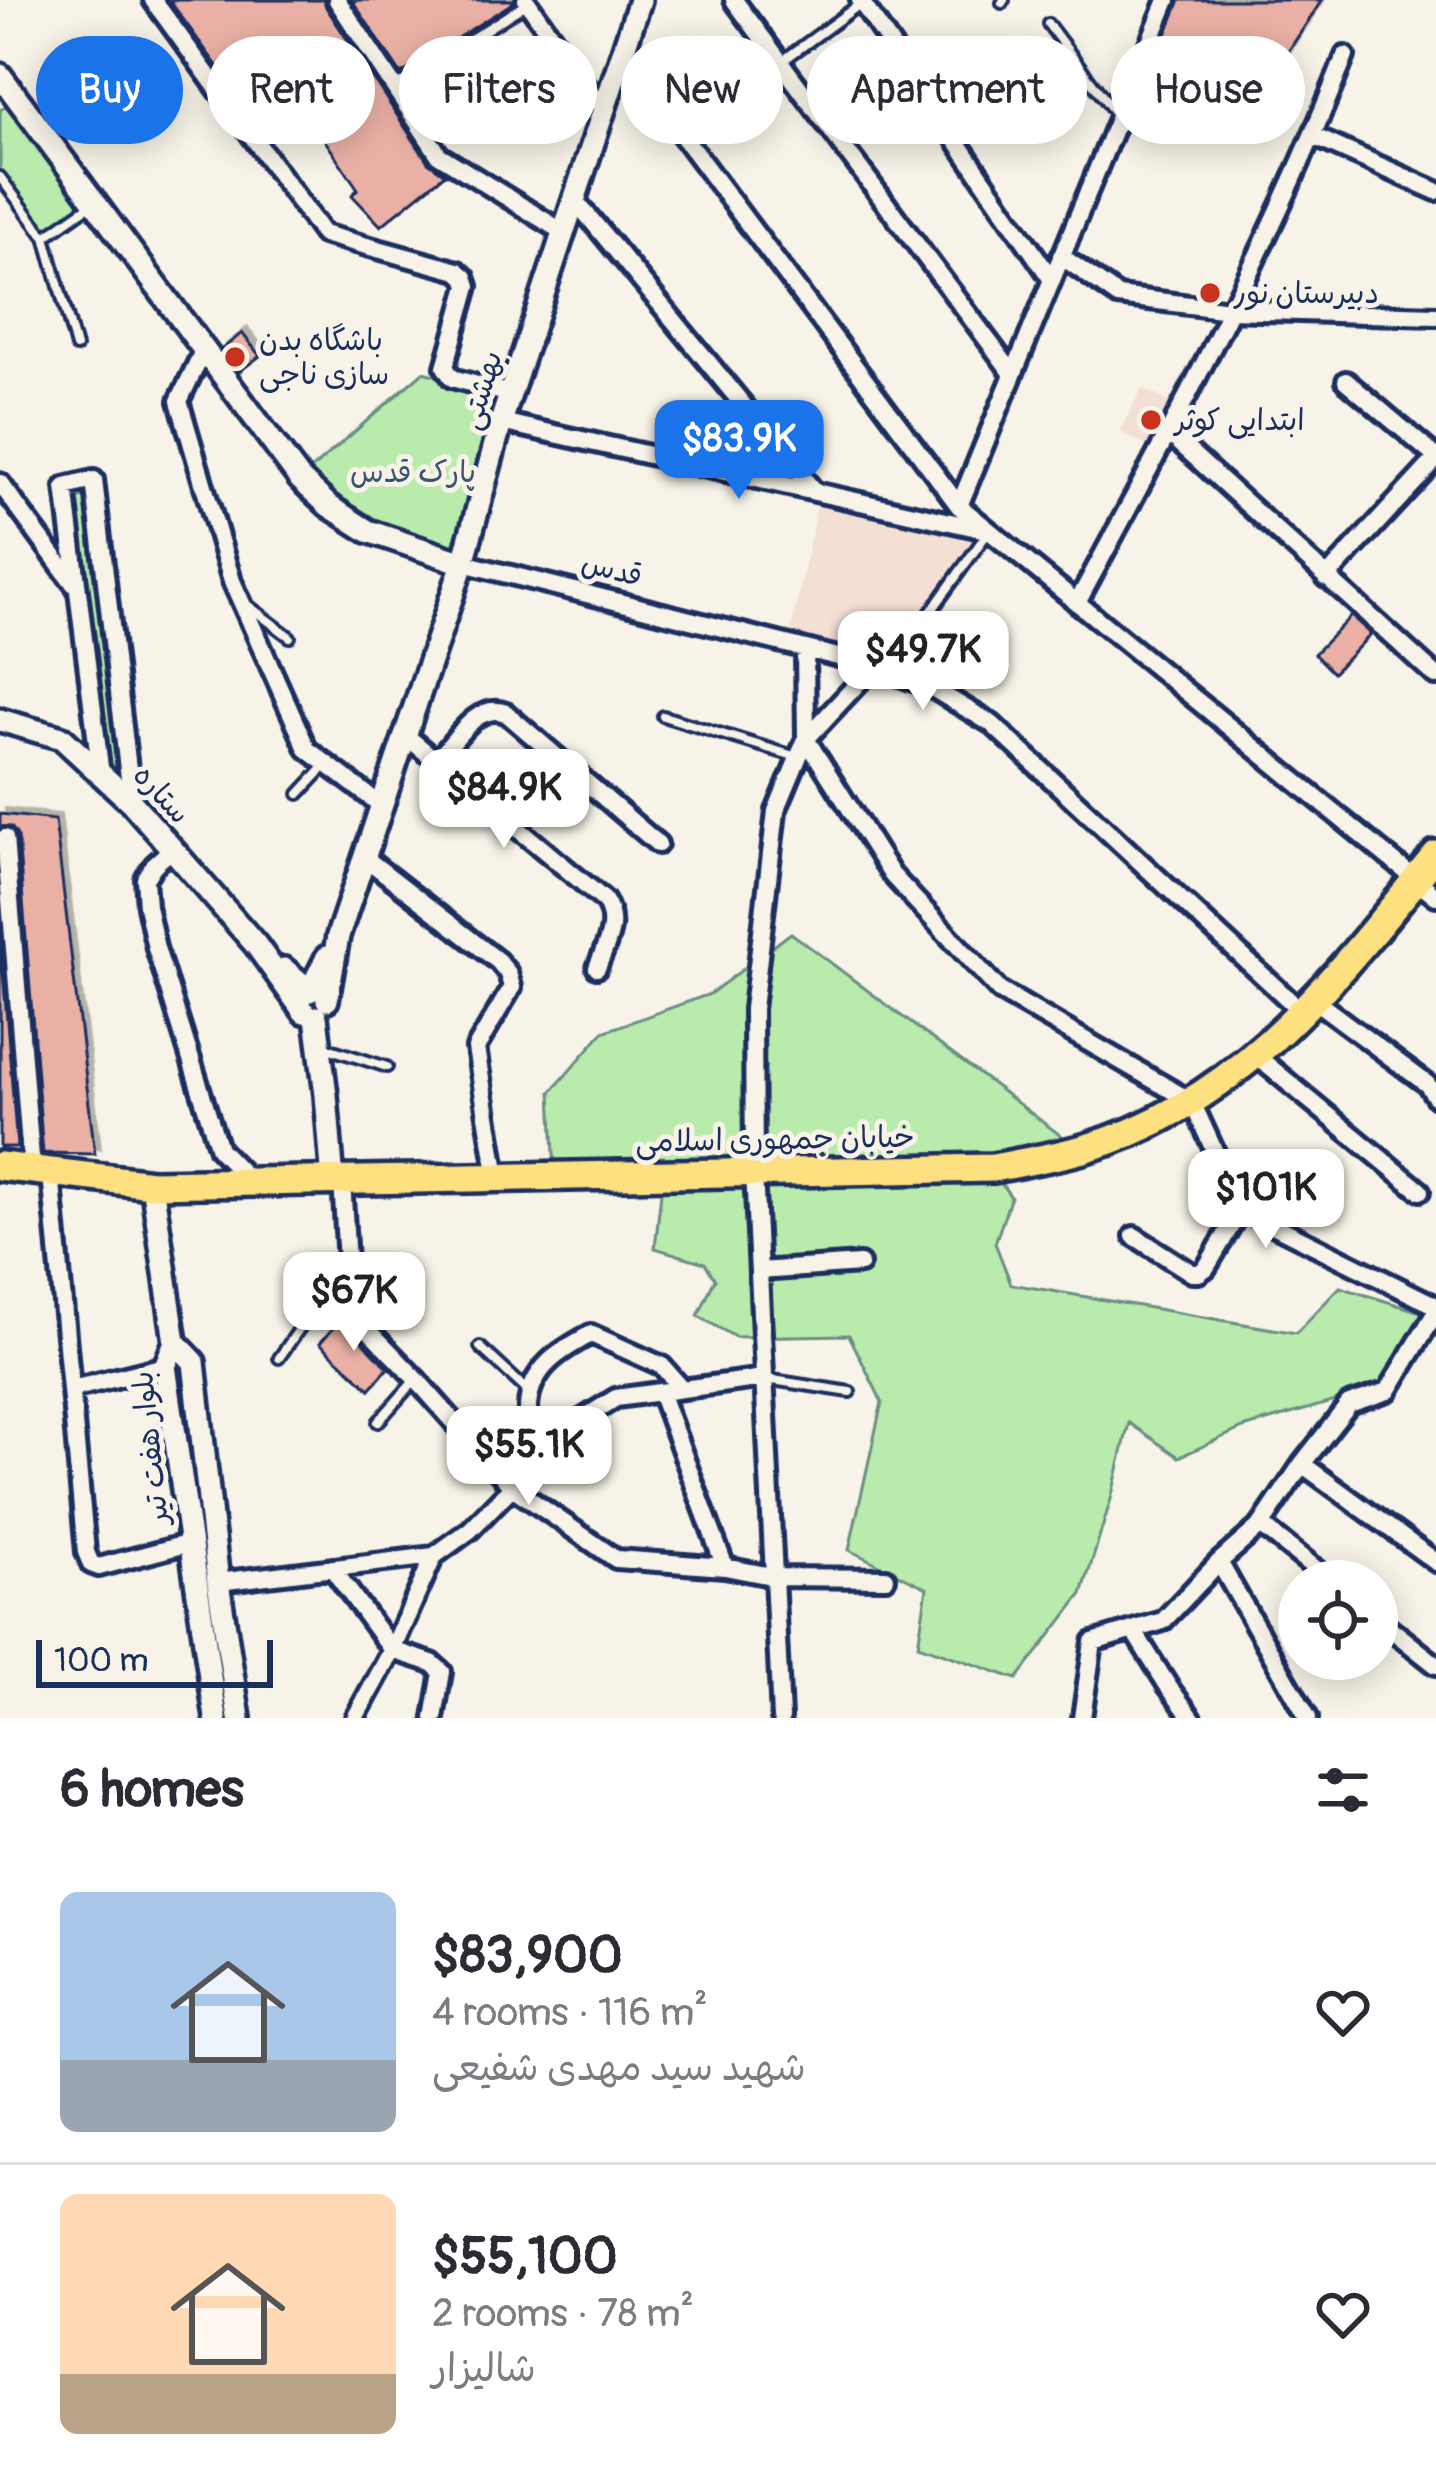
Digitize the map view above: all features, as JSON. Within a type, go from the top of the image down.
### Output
[{"type":"main road","name":"خیابان جمهوری اسلامی","points":[[0,1166],[152,1184],[338,1182],[993,1168],[1085,1149],[1192,1102],[1255,1054],[1426,888],[1436,855]]},
{"type":"street","points":[[153,0],[323,234],[458,271],[465,278],[468,286],[447,374],[510,394]]},
{"type":"street","points":[[337,0],[439,155],[563,232]]},
{"type":"street","name":"بهشتی","points":[[628,36],[640,0]]},
{"type":"street","points":[[734,0],[761,36]]},
{"type":"street","points":[[1152,36],[1167,0]]},
{"type":"street","points":[[526,1],[604,110]]},
{"type":"street","points":[[861,2],[884,36]]},
{"type":"street","points":[[1077,603],[1169,434],[1313,136],[1345,56]]},
{"type":"street","name":"بهشتی","points":[[314,1005],[463,563],[501,422],[621,58]]},
{"type":"street","points":[[783,65],[1013,374]]},
{"type":"street","name":"قدس","points":[[0,75],[8,103],[94,202],[300,479],[329,506],[368,531],[463,563],[806,649],[932,688],[992,724],[1309,1006],[1427,1084],[1436,1098]]},
{"type":"street","points":[[959,506],[1111,135]]},
{"type":"street","points":[[1313,136],[1436,191]]},
{"type":"street","points":[[689,144],[959,506],[1426,888]]},
{"type":"street","points":[[959,144],[1052,280]]},
{"type":"street","points":[[574,199],[814,492]]},
{"type":"street","points":[[1061,256],[1118,296],[1229,310],[1436,316]]},
{"type":"street","points":[[204,350],[179,401],[232,581],[308,748],[382,806]]},
{"type":"street","points":[[1326,578],[1436,458],[1346,381]]},
{"type":"street","points":[[501,422],[989,531]]},
{"type":"street","points":[[1169,434],[1436,676]]},
{"type":"street","points":[[101,775],[65,487],[94,479],[132,803]]},
{"type":"street","points":[[0,483],[77,589]]},
{"type":"street","points":[[781,1718],[754,1172],[753,1009],[776,811],[806,739],[806,649]]},
{"type":"street","points":[[806,739],[881,669]]},
{"type":"street","points":[[437,761],[482,712],[496,709],[658,844]]},
{"type":"street","name":"ستاره","points":[[0,720],[62,738],[132,803],[314,1005]]},
{"type":"street","points":[[405,735],[604,900],[613,925],[597,968]]},
{"type":"street","points":[[806,739],[892,875],[1000,991],[1192,1102],[1241,1210],[1436,1309],[1388,1391],[1349,1404],[1261,1525],[1163,1621],[1093,1642],[1082,1718]]},
{"type":"street","points":[[4,838],[6,939],[71,1389],[86,1552],[91,1564],[99,1567],[190,1543]]},
{"type":"street","points":[[172,849],[146,879],[156,948],[219,1149],[251,1183]]},
{"type":"street","points":[[364,857],[499,961],[508,974],[512,988],[476,1048],[497,1177]]},
{"type":"street","points":[[314,1005],[350,1310]]},
{"type":"street","points":[[1255,1054],[1420,1191]]},
{"type":"street","points":[[152,1184],[175,1342]]},
{"type":"street","points":[[1134,1236],[1199,1273],[1241,1210]]},
{"type":"street","points":[[759,1271],[860,1264]]},
{"type":"street","points":[[328,1288],[512,1487],[616,1559],[725,1567],[776,1577],[886,1578]]},
{"type":"street","points":[[539,1445],[527,1409],[539,1371],[560,1351],[591,1334],[662,1366],[682,1389]]},
{"type":"street","name":"بلوار هفت تیر","points":[[216,1718],[165,1366],[175,1342],[194,1362],[218,1582],[239,1718]]},
{"type":"street","points":[[71,1389],[165,1366]]},
{"type":"street","points":[[218,1582],[434,1556],[470,1530],[512,1487],[539,1445],[616,1398],[764,1378]]},
{"type":"street","points":[[660,1392],[725,1567]]},
{"type":"street","points":[[1302,1463],[1436,1562]]},
{"type":"street","points":[[1261,1525],[1305,1560]]},
{"type":"street","points":[[355,1718],[434,1556]]},
{"type":"street","points":[[1219,1562],[1308,1718]]},
{"type":"street","points":[[332,1568],[392,1650],[432,1663],[442,1672],[434,1718]]},
{"type":"street","points":[[1132,1630],[1192,1718]]},
{"type":"street","points":[[1398,1635],[1436,1665]]},
{"type":"lane","points":[[395,88],[526,1]]},
{"type":"lane","points":[[783,60],[861,2]]},
{"type":"lane","points":[[1048,24],[1111,109]]},
{"type":"lane","points":[[0,177],[45,237],[76,347]]},
{"type":"lane","points":[[45,237],[94,202]]},
{"type":"lane","points":[[881,669],[989,531]]},
{"type":"lane","points":[[240,599],[290,637]]},
{"type":"lane","points":[[663,716],[798,758]]},
{"type":"lane","points":[[299,794],[327,764]]},
{"type":"lane","points":[[320,1046],[387,1067]]},
{"type":"lane","points":[[279,1358],[328,1288]]},
{"type":"lane","points":[[480,1347],[532,1394]]},
{"type":"lane","points":[[764,1378],[850,1392]]},
{"type":"lane","points":[[378,1422],[416,1379]]},
{"type":"shaded area","name":"ابتدایی کوثر","points":[[1142,388],[1182,408],[1159,452],[1120,432]]},
{"type":"shaded area","points":[[820,493],[989,531],[888,671],[788,644]]},
{"type":"green space","points":[[17,99],[36,124],[36,144],[51,144],[94,202],[45,237],[0,177],[0,110]]},
{"type":"green space","name":"پارک قدس","points":[[423,372],[510,395],[463,563],[368,531],[300,479]]},
{"type":"green space","points":[[95,496],[131,802],[106,779],[72,499]]},
{"type":"green space","points":[[791,933],[1064,1138],[1083,1147],[993,1167],[555,1176],[551,1092],[603,1032],[710,994]]},
{"type":"green space","points":[[995,1175],[1011,1197],[995,1243],[1011,1284],[1296,1333],[1340,1287],[1424,1313],[1389,1385],[1243,1428],[1179,1457],[1129,1423],[1082,1594],[1017,1679],[918,1645],[927,1588],[849,1550],[882,1402],[849,1335],[735,1337],[698,1316],[715,1279],[705,1263],[655,1248],[662,1183]]},
{"type":"building","points":[[169,0],[324,0],[345,36],[207,36],[207,52]]},
{"type":"building","points":[[352,0],[513,0],[461,36],[399,36],[399,71]]},
{"type":"building","points":[[1180,0],[1322,0],[1298,36],[1165,36]]},
{"type":"building","points":[[375,81],[399,118],[399,144],[416,144],[428,162],[445,174],[381,226],[352,195],[358,189],[327,144],[375,144]]},
{"type":"building","name":"باشگاه بدن سازی ناجی","points":[[242,333],[260,356],[239,372],[222,349]]},
{"type":"building","points":[[1351,616],[1371,634],[1333,673],[1314,654]]},
{"type":"building","points":[[0,814],[55,820],[95,1154],[43,1153],[18,837],[11,827],[0,827]]},
{"type":"building","points":[[0,934],[17,1147],[0,1147]]},
{"type":"building","points":[[341,1319],[388,1368],[370,1389],[320,1343]]},
{"type":"place","name":"دبیرستان نور","points":[[1210,293]]},
{"type":"place","name":"باشگاه بدن سازی ناجی","points":[[235,357]]},
{"type":"place","name":"ابتدایی کوثر","points":[[1151,420]]}]
